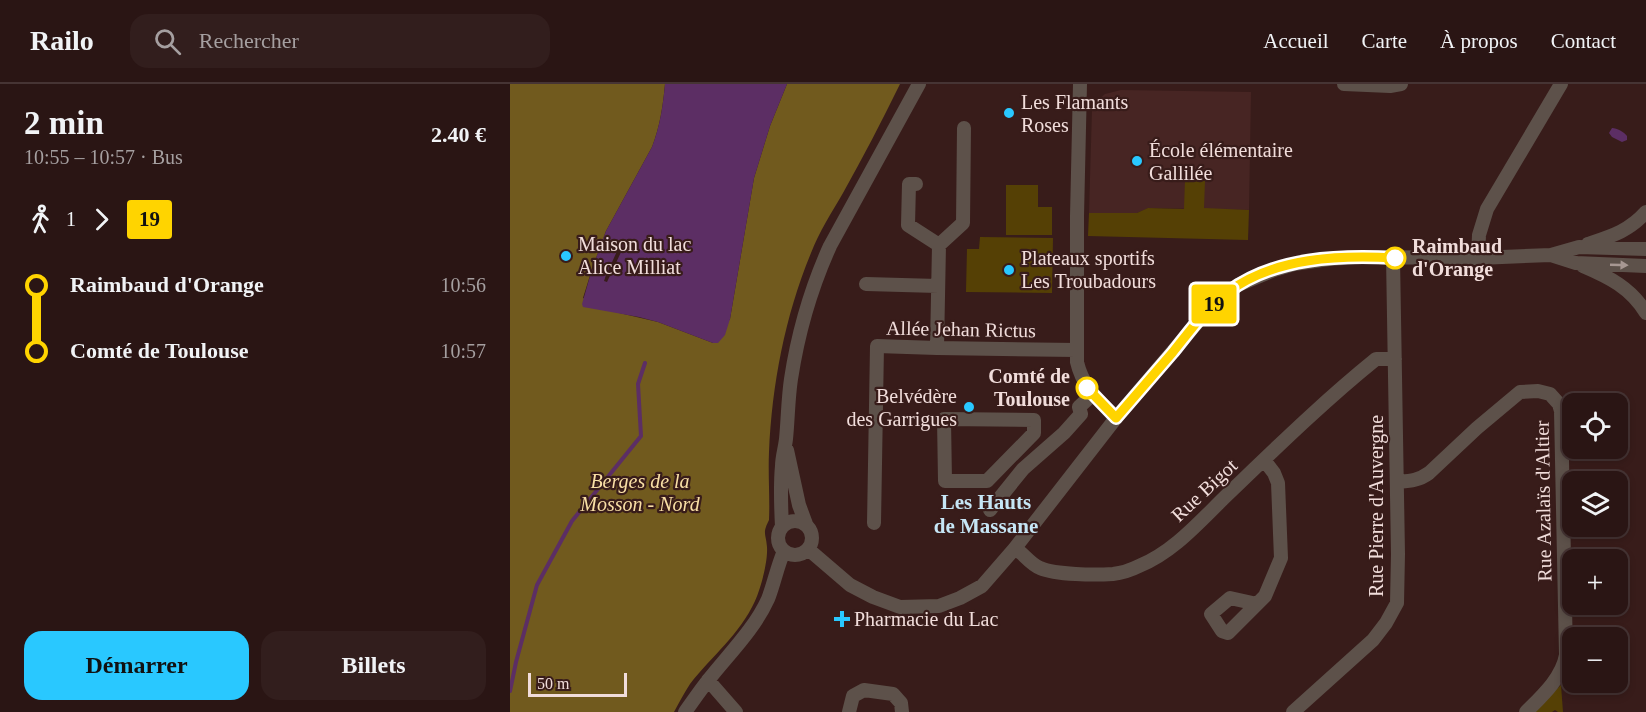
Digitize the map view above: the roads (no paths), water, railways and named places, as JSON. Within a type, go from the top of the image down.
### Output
[{"type":"street","points":[[786,442],[799,505],[812,536],[808,549],[804,553],[794,555],[784,551],[778,542],[778,537],[782,527],[780,506],[782,465],[791,380],[801,330],[818,273],[843,220],[919,84]]},
{"type":"street","points":[[1080,84],[1077,363],[1087,388],[1116,418]]},
{"type":"street","points":[[1344,84],[1390,86],[1401,84]]},
{"type":"street","points":[[1478,258],[1479,235],[1487,209],[1561,84]]},
{"type":"street","points":[[937,348],[939,245],[963,223],[964,128]]},
{"type":"street","points":[[916,184],[909,184],[908,225],[939,245]]},
{"type":"street","points":[[808,549],[850,585],[900,607],[939,606],[960,598],[982,586],[1015,548],[1116,418],[1213,304],[1238,285],[1294,264],[1329,259],[1551,255],[1620,233],[1646,212]]},
{"type":"street","points":[[1579,247],[1646,249]]},
{"type":"street","points":[[1551,255],[1613,279],[1632,294],[1646,313]]},
{"type":"street","name":"Rue Pierre d'Auvergne","points":[[1293,712],[1373,640],[1397,603],[1393,257]]},
{"type":"street","points":[[1576,263],[1646,266]]},
{"type":"street","points":[[866,285],[938,286]]},
{"type":"street","name":"Allée Jehan Rictus","points":[[873,523],[877,346],[1076,350]]},
{"type":"street","name":"Rue Bigot","points":[[1015,548],[1039,567],[1071,573],[1112,574],[1153,560],[1178,541],[1302,422],[1376,358],[1395,359]]},
{"type":"street","name":"Rue Azalaïs d'Altier","points":[[1397,482],[1413,481],[1429,473],[1520,392],[1538,391],[1550,394],[1559,404],[1561,411],[1566,655],[1565,664],[1558,676],[1526,712]]},
{"type":"street","points":[[990,510],[1023,469],[1075,421],[1081,414],[1079,407],[1093,394]]},
{"type":"street","points":[[944,419],[1034,420],[1034,433],[987,481],[945,481],[944,419]]},
{"type":"street","points":[[1257,604],[1265,596],[1281,558],[1278,483],[1264,460]]},
{"type":"street","points":[[782,527],[791,521],[806,524]]},
{"type":"street","points":[[686,712],[768,600],[784,551]]},
{"type":"street","points":[[708,680],[736,712]]},
{"type":"street","points":[[849,712],[853,696],[864,690],[893,694],[901,703],[902,712]]},
{"type":"waterway","points":[[510,691],[537,585],[572,521],[641,436],[638,384],[645,363]]},
{"type":"place","name":"Les Flamants Roses","points":[[1009,113]]},
{"type":"place","name":"École élémentaire Gallilée","points":[[1137,161]]},
{"type":"place","name":"Maison du lac Alice Milliat","points":[[566,256]]},
{"type":"place","name":"Raimbaud d'Orange","points":[[1395,258]]},
{"type":"place","name":"Plateaux sportifs Les Troubadours","points":[[1009,270]]},
{"type":"place","name":"Comté de Toulouse","points":[[1087,388]]},
{"type":"place","name":"Belvédère des Garrigues","points":[[969,407]]},
{"type":"place","name":"Pharmacie du Lac","points":[[842,619]]},
{"type":"district","name":"Les Hauts de Massane","points":[[986,514]]},
{"type":"park label","name":"Berges de la Mosson - Nord","points":[[640,492]]}]
